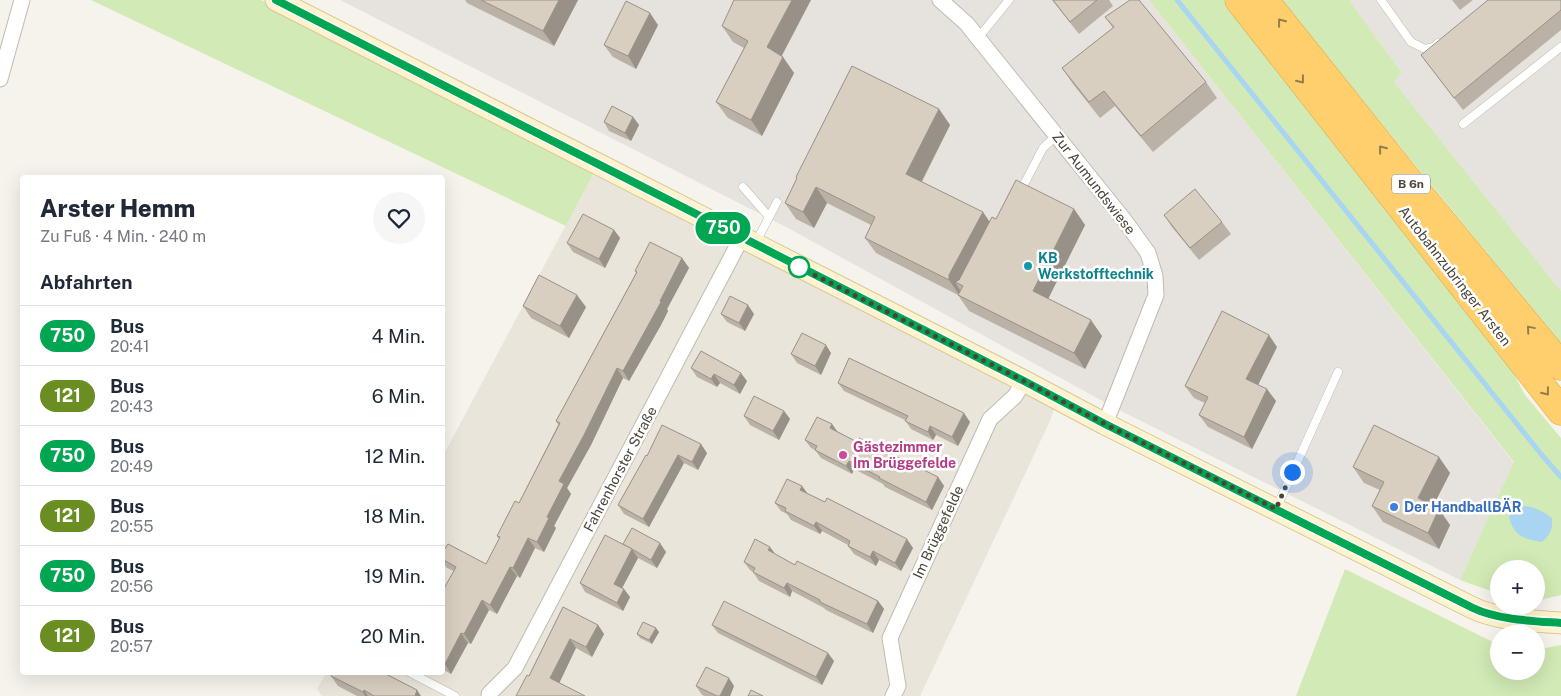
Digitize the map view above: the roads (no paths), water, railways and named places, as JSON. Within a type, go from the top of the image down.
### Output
[{"type":"highway","name":"Autobahnzubringer Arsten","points":[[1238,0],[1561,411]]},
{"type":"highway","name":"Autobahnzubringer Arsten","points":[[1264,0],[1409,183],[1561,366]]},
{"type":"street","points":[[0,79],[22,0]]},
{"type":"street","points":[[276,0],[1105,424],[1485,614],[1561,623]]},
{"type":"street","name":"Zur Aumundswiese","points":[[940,0],[967,24],[1125,221],[1148,254],[1155,276],[1156,295],[1105,424]]},
{"type":"street","name":"Fahrenhorster Straße","points":[[486,695],[515,668],[748,241]]},
{"type":"street","name":"Im Brüggefelde","points":[[893,696],[898,686],[890,638],[990,419],[1015,396],[1024,381]]},
{"type":"street","points":[[1538,621],[1561,612]]},
{"type":"lane","points":[[978,38],[1009,0]]},
{"type":"lane","points":[[1380,0],[1411,42],[1425,49],[1434,46],[1448,35]]},
{"type":"lane","points":[[1463,124],[1561,47]]},
{"type":"lane","points":[[1016,200],[1043,148],[1056,136]]},
{"type":"lane","points":[[743,187],[769,217]]},
{"type":"lane","points":[[748,241],[769,217],[777,202]]},
{"type":"lane","points":[[1276,509],[1338,372]]},
{"type":"lane","points":[[415,675],[455,696]]},
{"type":"water","points":[[1521,506],[1538,509],[1552,518],[1550,532],[1542,542],[1520,536],[1511,523],[1509,517],[1513,509]]},
{"type":"waterway","points":[[1177,0],[1561,477]]},
{"type":"place","name":"KB Werkstofftechnik","points":[[1028,266]]},
{"type":"place","name":"Gästezimmer Im Brüggefelde","points":[[843,455]]},
{"type":"place","name":"Der HandballBÄR","points":[[1394,507]]}]
